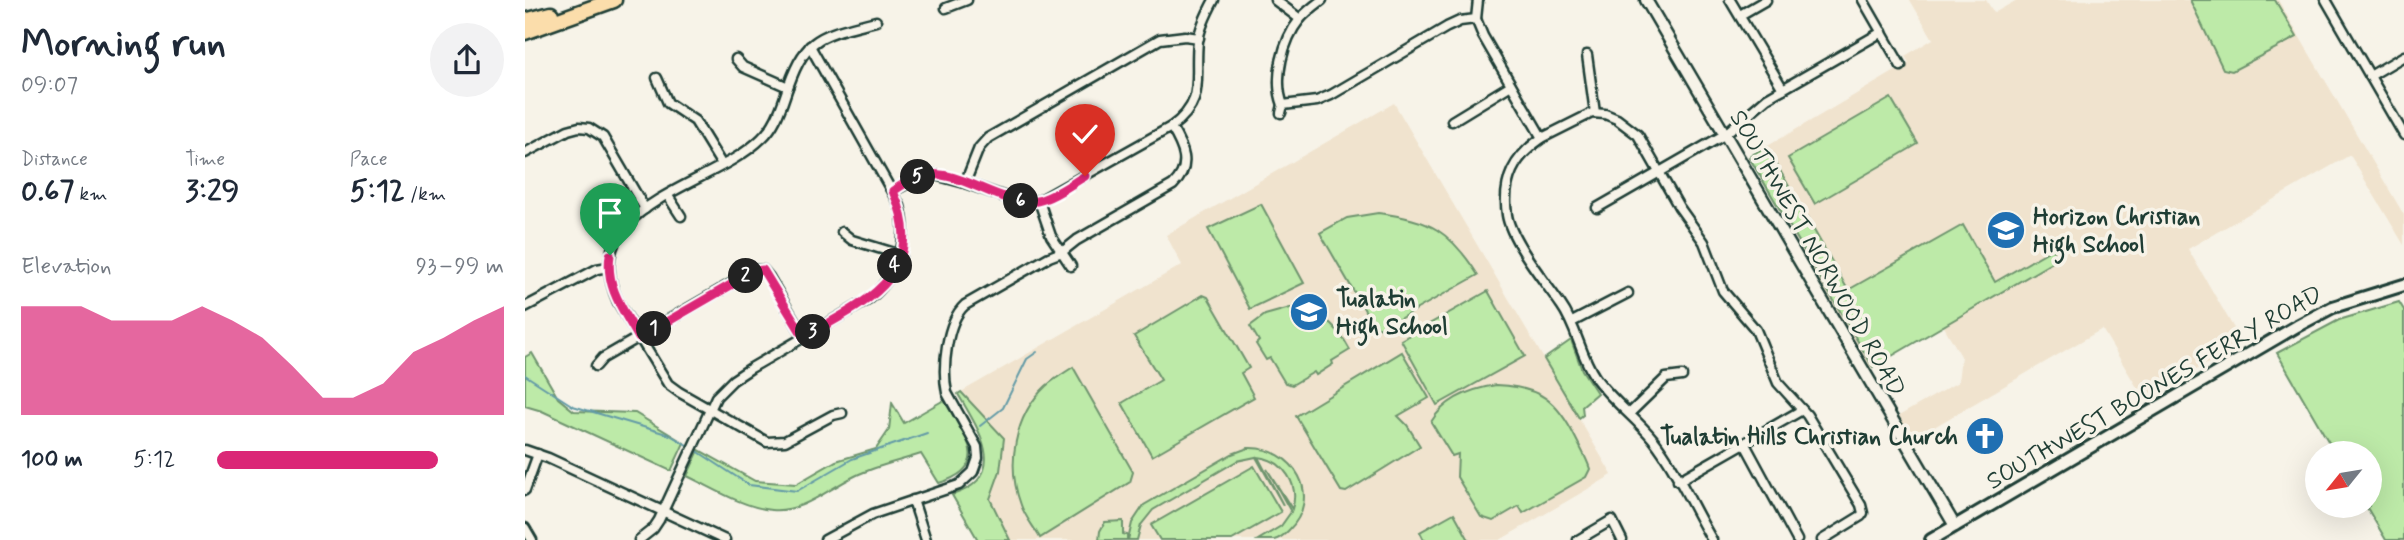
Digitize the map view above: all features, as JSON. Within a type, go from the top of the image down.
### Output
[{"type":"highway","points":[[525,21],[607,0]]},
{"type":"highway","points":[[525,32],[614,0]]},
{"type":"main road","name":"SOUTHWEST BOONES FERRY ROAD","points":[[1931,540],[2297,326],[2333,307],[2404,285]]},
{"type":"street","points":[[946,8],[967,0]]},
{"type":"street","points":[[893,191],[919,177],[931,174],[1017,201],[1039,201],[1171,127],[1184,117],[1196,97],[1199,38],[1215,0]]},
{"type":"street","points":[[1275,0],[1300,19]]},
{"type":"street","points":[[1321,0],[1300,19],[1283,54],[1279,95],[1282,109],[1331,95],[1447,27],[1460,21],[1476,19]]},
{"type":"street","points":[[1478,0],[1476,19],[1483,36],[1542,138]]},
{"type":"street","name":"SOUTHWEST NORWOOD ROAD","points":[[1646,0],[1955,526]]},
{"type":"street","points":[[1730,0],[1783,89]]},
{"type":"street","points":[[1739,15],[1766,0]]},
{"type":"street","points":[[1863,0],[1901,66]]},
{"type":"street","points":[[2327,1],[2404,135]]},
{"type":"street","points":[[842,413],[833,415],[785,441],[767,442],[668,384],[613,289],[608,267],[614,243],[628,221],[747,150],[764,136],[781,109],[799,59],[810,46],[833,32],[876,21]]},
{"type":"street","points":[[1597,208],[1724,135],[1758,105],[1882,32]]},
{"type":"street","points":[[965,183],[979,148],[988,138],[1023,116],[1160,39],[1185,36],[1199,38]]},
{"type":"street","points":[[639,540],[653,529],[663,511],[716,397],[733,380],[877,293],[891,275],[901,255],[904,229],[893,191],[810,46]]},
{"type":"street","points":[[1587,55],[1595,113]]},
{"type":"street","points":[[2369,76],[2404,56]]},
{"type":"street","points":[[736,59],[743,67],[788,87]]},
{"type":"street","points":[[657,78],[668,103],[695,121],[722,165]]},
{"type":"street","points":[[1452,121],[1511,85]]},
{"type":"street","points":[[1712,540],[1655,442],[1594,375],[1572,322],[1541,278],[1507,218],[1508,177],[1523,153],[1542,138],[1595,113],[1605,114],[1628,125],[1638,135],[1679,207],[1704,242],[1723,291],[1756,330],[1778,383],[1802,410],[1861,505],[1863,513],[1858,519],[1822,540]]},
{"type":"street","points":[[825,540],[873,514],[963,482],[973,472],[978,458],[974,438],[947,393],[946,386],[946,354],[957,314],[965,305],[1048,257],[1062,252],[1177,181],[1183,171],[1185,154],[1171,127]]},
{"type":"street","points":[[525,153],[568,130],[589,128],[603,137],[645,209]]},
{"type":"street","points":[[668,196],[681,216]]},
{"type":"street","points":[[1039,201],[1048,229],[1071,266]]},
{"type":"street","points":[[842,232],[852,240],[901,255]]},
{"type":"street","points":[[525,307],[597,269],[608,267]]},
{"type":"street","points":[[596,366],[603,358],[755,271],[763,270],[804,337]]},
{"type":"street","points":[[1572,322],[1628,293]]},
{"type":"street","points":[[1630,413],[1666,378],[1682,376]]},
{"type":"street","points":[[1678,481],[1802,410]]},
{"type":"street","points":[[1745,444],[1797,540]]},
{"type":"street","points":[[525,450],[725,540]]},
{"type":"street","points":[[525,490],[538,454]]},
{"type":"street","points":[[913,500],[926,540]]},
{"type":"street","points":[[1578,540],[1612,520],[1622,540]]},
{"type":"street","points":[[525,528],[532,540]]},
{"type":"shaded area","name":"Horizon Christian High School","points":[[1910,0],[1986,0],[1994,13],[2017,0],[2278,0],[2404,215],[2404,245],[2350,155],[2188,249],[2243,344],[2144,399],[2102,329],[1912,440],[1897,417],[1958,382],[1961,356],[1943,325],[1869,368],[1749,157],[1909,63],[1905,56],[1933,39]]},
{"type":"shaded area","name":"Tualatin High School","points":[[1394,103],[1612,475],[1500,540],[1010,540],[990,499],[1000,471],[961,392],[1182,265],[1166,235]]},
{"type":"green space","points":[[2190,0],[2275,0],[2297,37],[2232,71],[2223,69]]},
{"type":"green space","points":[[1891,98],[1918,144],[1815,204],[1788,158]]},
{"type":"green space","points":[[1766,146],[1848,290],[1963,225],[1995,282],[2052,249],[2058,259],[1873,367],[1749,157]]},
{"type":"green space","points":[[1261,204],[1304,283],[1250,309],[1208,229]]},
{"type":"green space","points":[[1378,213],[1412,219],[1437,230],[1458,248],[1478,275],[1383,328],[1374,326],[1320,233],[1347,218]]},
{"type":"green space","points":[[1488,291],[1525,356],[1437,405],[1401,340]]},
{"type":"green space","points":[[1203,295],[1208,297],[1249,368],[1241,373],[1254,397],[1152,456],[1122,403],[1161,380],[1134,336]]},
{"type":"green space","points":[[2399,302],[2404,310],[2404,540],[2386,540],[2373,518],[2382,518],[2382,441],[2328,441],[2277,353],[2339,320]]},
{"type":"green space","points":[[1290,308],[1310,311],[1326,319],[1350,350],[1316,375],[1314,372],[1292,385],[1285,383],[1270,358],[1266,360],[1256,344],[1259,341],[1250,326],[1265,315]]},
{"type":"green space","points":[[1571,340],[1582,370],[1597,393],[1582,406],[1583,415],[1579,418],[1544,359]]},
{"type":"green space","points":[[1402,352],[1429,398],[1398,416],[1420,446],[1346,492],[1341,491],[1296,416]]},
{"type":"green space","points":[[532,353],[558,398],[574,411],[635,413],[684,443],[671,471],[542,411],[525,406],[525,357]]},
{"type":"green space","points":[[1073,367],[1133,472],[1130,482],[1040,538],[1023,509],[1016,490],[1016,442],[1026,412],[1035,398],[1049,383]]},
{"type":"green space","points":[[1496,385],[1536,393],[1554,405],[1569,426],[1590,469],[1586,477],[1523,513],[1519,506],[1493,521],[1481,517],[1457,477],[1458,454],[1452,456],[1431,422],[1443,407],[1459,396]]},
{"type":"green space","points":[[961,392],[1004,438],[1000,471],[990,499],[1010,540],[978,540],[952,495],[970,487],[981,476],[986,464],[981,436],[958,394]]},
{"type":"green space","points":[[944,400],[966,437],[970,458],[966,468],[956,476],[939,483],[921,454],[863,472],[805,504],[771,510],[739,501],[687,476],[699,450],[755,481],[796,484],[836,461],[876,449],[889,430],[892,403],[904,423]]},
{"type":"green space","points":[[1248,448],[1279,455],[1299,476],[1303,503],[1299,518],[1282,537],[1258,540],[1281,526],[1291,512],[1267,469],[1292,509],[1292,483],[1282,468],[1258,457],[1283,505],[1256,457],[1237,461],[1153,510],[1141,525],[1137,540],[1128,540],[1132,523],[1144,505],[1232,454]]},
{"type":"green space","points":[[1254,466],[1281,512],[1232,540],[1160,540],[1151,525]]},
{"type":"green space","points":[[1454,513],[1469,540],[1424,540],[1420,532]]},
{"type":"green space","points":[[1123,521],[1123,534],[1127,535],[1127,540],[1099,540],[1105,522]]},
{"type":"waterway","points":[[980,426],[1003,408],[1027,359],[1037,352]]},
{"type":"waterway","points":[[525,375],[573,406],[670,435],[687,445]]},
{"type":"waterway","points":[[697,451],[749,485],[797,491],[852,459],[927,433]]},
{"type":"place","name":"Horizon Christian High School","points":[[2006,230]]},
{"type":"place","name":"Tualatin High School","points":[[1309,312]]},
{"type":"place","name":"Tualatin Hills Christian Church","points":[[1985,436]]},
{"type":"route","points":[[610,255],[609,278],[618,302],[639,338],[755,271],[763,270],[804,337],[868,300],[883,287],[891,275],[901,255],[903,243],[902,217],[893,191],[901,186],[931,174],[1003,197],[1028,202],[1039,201],[1085,176]]}]
